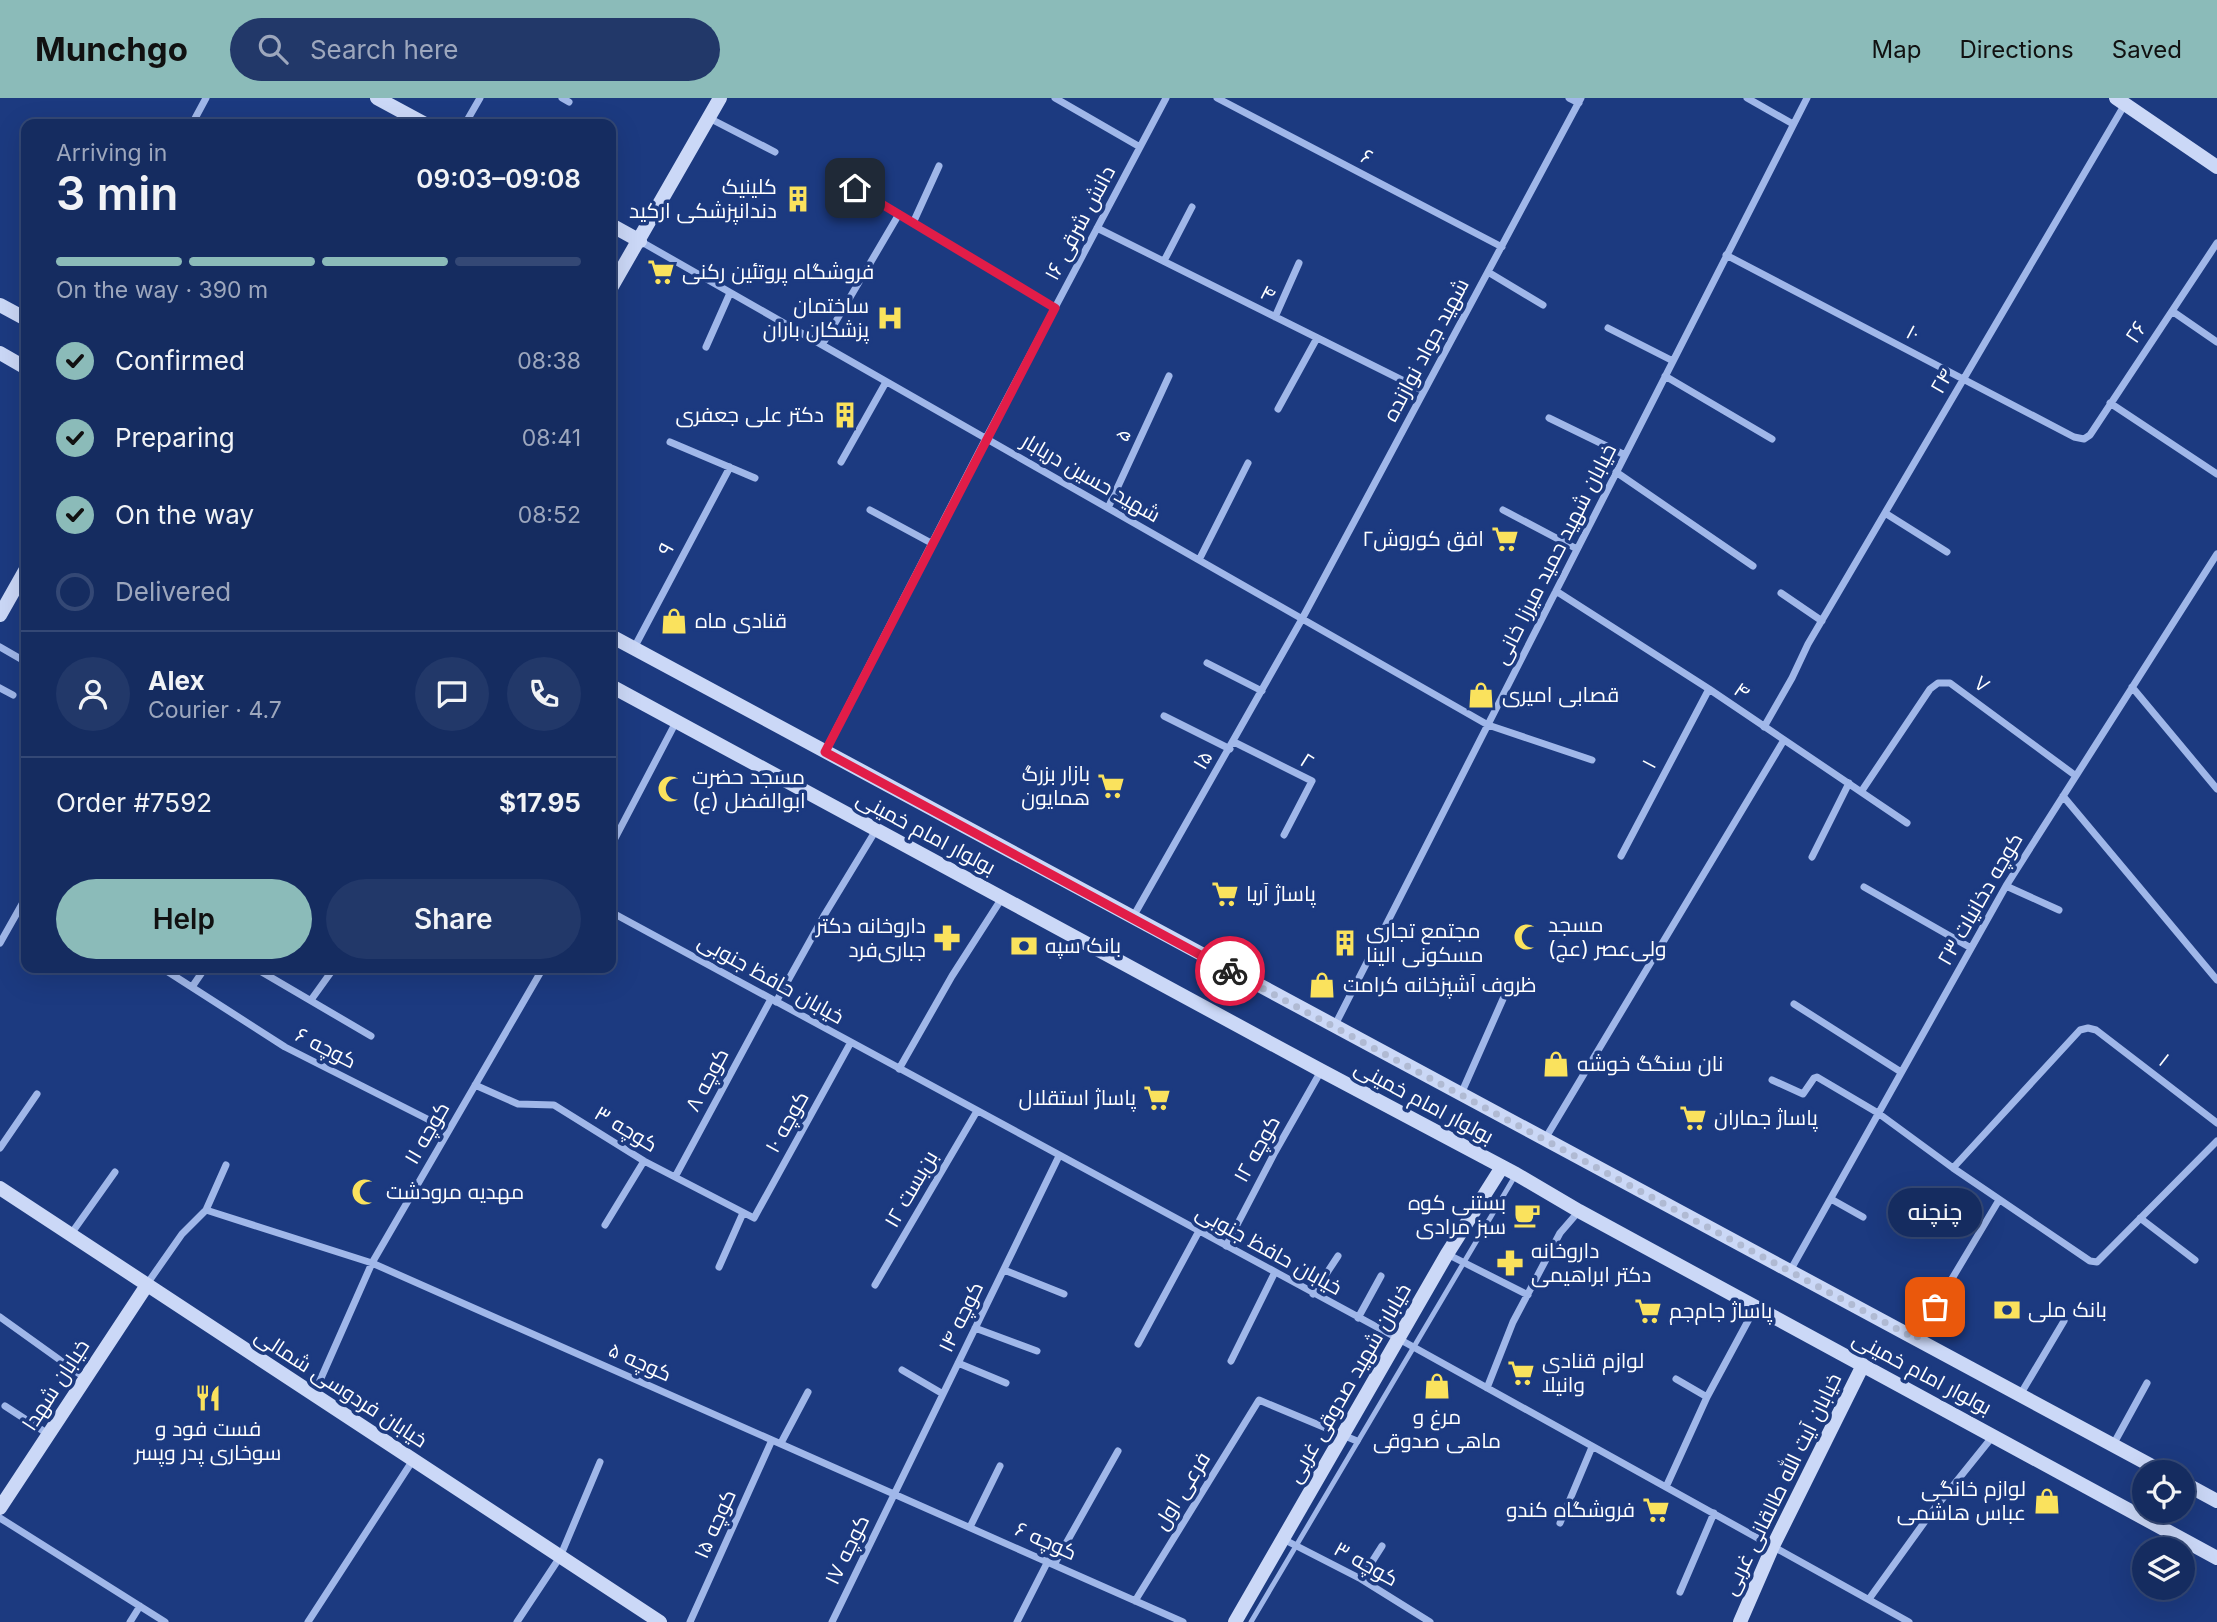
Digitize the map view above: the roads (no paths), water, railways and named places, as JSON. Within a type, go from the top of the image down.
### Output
[{"type":"main road","points":[[377,98],[416,119]]},
{"type":"main road","points":[[616,280],[720,98]]},
{"type":"main road","points":[[2120,101],[2217,167]]},
{"type":"main road","points":[[616,228],[640,241]]},
{"type":"main road","points":[[0,305],[21,316]]},
{"type":"main road","points":[[0,353],[21,365]]},
{"type":"main road","points":[[0,615],[21,578]]},
{"type":"main road","name":"بولوار امام خمینی","points":[[616,639],[2141,1460]]},
{"type":"main road","name":"بولوار امام خمینی","points":[[616,689],[1516,1174],[1579,1211],[2217,1558]]},
{"type":"main road","name":"خیابان شهید صدوقی غربی","points":[[1234,1622],[1289,1542],[1343,1434],[1447,1254],[1502,1167]]},
{"type":"main road","name":"خیابان فردوسی شمالی","points":[[1,1192],[71,1235],[660,1622]]},
{"type":"main road","name":"خیابان شهدا","points":[[0,1508],[147,1285]]},
{"type":"main road","name":"خیابان آیت الله طالقانی غربی","points":[[1740,1622],[1773,1545],[1863,1365]]},
{"type":"main road","points":[[2195,1489],[2217,1501]]},
{"type":"street","points":[[195,119],[206,98]]},
{"type":"street","points":[[469,119],[480,98]]},
{"type":"street","points":[[1055,98],[1140,147]]},
{"type":"street","name":"دانش شرقی ۱۶","points":[[825,752],[1166,98]]},
{"type":"street","name":"۶","points":[[1217,98],[1502,247]]},
{"type":"street","points":[[1569,98],[1580,101]]},
{"type":"street","points":[[1747,98],[1793,124]]},
{"type":"street","name":"خیابان شهید حمید میرزا خانی","points":[[1334,1027],[1807,98]]},
{"type":"street","name":"شهید جواد نوازنده","points":[[1302,619],[1580,101]]},
{"type":"street","name":"۲۴","points":[[1764,727],[2120,101]]},
{"type":"street","points":[[709,118],[775,152]]},
{"type":"street","points":[[913,223],[939,166]]},
{"type":"street","points":[[855,188],[1055,308]]},
{"type":"street","points":[[1164,261],[1192,207]]},
{"type":"street","points":[[822,345],[899,214]]},
{"type":"street","name":"۴","points":[[1097,228],[1424,391]]},
{"type":"street","name":"شهید حسین دریابار","points":[[640,241],[1488,725]]},
{"type":"street","name":"۲۶","points":[[2084,439],[2090,435],[2217,243]]},
{"type":"street","name":"۱۰","points":[[1727,255],[1963,380],[2074,437],[2084,439]]},
{"type":"street","points":[[1275,317],[1299,263]]},
{"type":"street","points":[[1488,272],[1543,305]]},
{"type":"street","points":[[706,347],[730,293]]},
{"type":"street","points":[[2172,311],[2217,342]]},
{"type":"street","points":[[1608,328],[1673,361]]},
{"type":"street","points":[[1278,409],[1317,338]]},
{"type":"street","name":"۵","points":[[1108,508],[1169,376]]},
{"type":"street","points":[[1665,376],[1772,439]]},
{"type":"street","points":[[841,462],[886,382]]},
{"type":"street","points":[[2110,402],[2217,474]]},
{"type":"street","points":[[1549,418],[1625,455]]},
{"type":"street","points":[[670,442],[755,478]]},
{"type":"street","points":[[1199,560],[1248,463]]},
{"type":"street","name":"۹","points":[[634,648],[730,467]]},
{"type":"street","points":[[1616,472],[1753,566]]},
{"type":"street","points":[[870,510],[933,544]]},
{"type":"street","points":[[1503,510],[1577,549]]},
{"type":"street","points":[[1885,513],[1947,552]]},
{"type":"street","name":"کوچه دخانیات ۲۳","points":[[1790,1271],[2006,886],[2217,554]]},
{"type":"street","name":"۴","points":[[1556,591],[1709,689],[1907,822]]},
{"type":"street","points":[[1781,593],[1822,621]]},
{"type":"street","name":"۱۵","points":[[1132,918],[1302,619]]},
{"type":"street","points":[[0,647],[21,659]]},
{"type":"street","points":[[1207,663],[1262,691]]},
{"type":"street","name":"۷","points":[[1861,792],[1930,689],[1938,683],[1950,683],[2076,776]]},
{"type":"street","points":[[2132,687],[2217,789]]},
{"type":"street","points":[[0,688],[13,695]]},
{"type":"street","name":"۱","points":[[1621,856],[1709,689]]},
{"type":"street","points":[[1164,716],[1232,746]]},
{"type":"street","points":[[616,836],[676,721]]},
{"type":"street","points":[[1488,725],[1592,760]]},
{"type":"street","points":[[1545,1139],[1784,740]]},
{"type":"street","name":"۲","points":[[1232,746],[1312,781],[1284,835]]},
{"type":"street","points":[[1812,858],[1849,783]]},
{"type":"street","points":[[2063,796],[2217,980]]},
{"type":"street","points":[[773,1000],[876,830]]},
{"type":"street","points":[[2006,886],[2059,910]]},
{"type":"street","points":[[1864,887],[1971,948]]},
{"type":"street","points":[[899,1069],[952,976],[1002,898]]},
{"type":"street","points":[[0,943],[21,906]]},
{"type":"street","points":[[16,915],[21,916]]},
{"type":"street","name":"خیابان حافظ جنوبی","points":[[616,915],[1399,1339],[1909,1622]]},
{"type":"street","points":[[170,973],[192,987],[202,973]]},
{"type":"street","points":[[264,973],[371,1036]]},
{"type":"street","points":[[310,1000],[330,973]]},
{"type":"street","name":"کوچه ۱۱","points":[[313,1395],[372,1264],[540,973]]},
{"type":"street","name":"کوچه ۶","points":[[192,987],[285,1047],[449,1130]]},
{"type":"street","points":[[1461,1095],[1503,999]]},
{"type":"street","name":"کوچه ۸","points":[[675,1177],[773,1000]]},
{"type":"street","points":[[1794,1004],[1901,1072]]},
{"type":"street","name":"۱","points":[[1953,1168],[2080,1030],[2088,1028],[2096,1030],[2217,1123]]},
{"type":"street","name":"کوچه ۱۰","points":[[754,1218],[851,1042]]},
{"type":"street","name":"کوچه ۱۲","points":[[1226,1245],[1321,1071]]},
{"type":"street","points":[[1772,1080],[1803,1094],[1817,1077],[1878,1113],[1999,1200],[2090,1261],[2097,1262],[2217,1141]]},
{"type":"street","name":"کوچه ۳","points":[[475,1085],[518,1104],[554,1105],[644,1161],[754,1218]]},
{"type":"street","points":[[0,1148],[37,1094]]},
{"type":"street","name":"بن‌بست ۱۲","points":[[875,1285],[977,1111]]},
{"type":"street","name":"کوچه ۱۴","points":[[894,1493],[1059,1156]]},
{"type":"street","points":[[604,1225],[644,1161]]},
{"type":"street","points":[[147,1285],[183,1234],[206,1210],[226,1165]]},
{"type":"street","points":[[71,1235],[115,1172]]},
{"type":"street","points":[[1830,1199],[1863,1217]]},
{"type":"street","points":[[1916,1339],[1999,1200]]},
{"type":"street","points":[[206,1210],[372,1264]]},
{"type":"street","points":[[1487,1388],[1513,1322],[1560,1233],[1579,1211]]},
{"type":"street","points":[[719,1267],[743,1213]]},
{"type":"street","points":[[2140,1218],[2195,1260]]},
{"type":"street","points":[[1138,1344],[1199,1231]]},
{"type":"street","points":[[1447,1254],[1528,1295]]},
{"type":"street","points":[[1313,1294],[1338,1256]]},
{"type":"street","name":"کوچه ۵","points":[[372,1264],[894,1493]]},
{"type":"street","points":[[1004,1270],[1064,1294]]},
{"type":"street","points":[[1231,1361],[1275,1272]]},
{"type":"street","points":[[1358,1318],[1381,1276]]},
{"type":"street","points":[[1666,1487],[1707,1397],[1756,1307]]},
{"type":"street","points":[[0,1317],[85,1378]]},
{"type":"street","points":[[2020,1395],[2064,1321]]},
{"type":"street","points":[[975,1328],[1037,1351]]},
{"type":"street","points":[[958,1363],[1006,1383]]},
{"type":"street","points":[[902,1370],[943,1394]]},
{"type":"street","points":[[1676,1379],[1707,1397]]},
{"type":"street","points":[[2113,1445],[2147,1383]]},
{"type":"street","points":[[780,1443],[808,1392]]},
{"type":"street","name":"فرعی اول","points":[[1135,1601],[1259,1401],[1343,1434]]},
{"type":"street","points":[[5,1406],[49,1435]]},
{"type":"street","points":[[1343,1434],[1357,1441]]},
{"type":"street","points":[[1869,1600],[1931,1513],[1993,1436]]},
{"type":"street","name":"کوچه ۱۵","points":[[690,1622],[772,1440]]},
{"type":"street","points":[[1560,1523],[1592,1447]]},
{"type":"street","points":[[1017,1622],[1118,1451]]},
{"type":"street","points":[[308,1622],[413,1460]]},
{"type":"street","points":[[517,1622],[560,1557],[600,1462]]},
{"type":"street","points":[[970,1527],[1000,1466]]},
{"type":"street","name":"کوچه ۶","points":[[894,1493],[1183,1622]]},
{"type":"street","name":"کوچه ۱۷","points":[[832,1622],[894,1493]]},
{"type":"street","points":[[1680,1592],[1714,1513]]},
{"type":"street","points":[[0,1518],[165,1622]]},
{"type":"street","name":"کوچه ۳","points":[[1289,1542],[1361,1579],[1430,1622]]},
{"type":"street","points":[[1361,1579],[1382,1546]]},
{"type":"street","points":[[130,1622],[140,1606]]},
{"type":"lane","points":[[1251,1622],[1289,1542],[1357,1441],[1516,1174]]},
{"type":"place","name":"کلینیک دندانپزشکی ارکید","points":[[798,199]]},
{"type":"place","name":"فروشگاه پروتئین رکنی","points":[[661,272]]},
{"type":"place","name":"ساختمان پزشکان باران","points":[[890,318]]},
{"type":"place","name":"دکتر علی جعفری","points":[[845,415]]},
{"type":"place","name":"افق کوروش۲","points":[[1505,539]]},
{"type":"place","name":"قنادی ماه","points":[[674,621]]},
{"type":"place","name":"قصابی امیری","points":[[1481,695]]},
{"type":"place","name":"بازار بزرگ همایون","points":[[1111,786]]},
{"type":"place","name":"مسجد حضرت ابوالفضل (ع)","points":[[671,789]]},
{"type":"place","name":"پاساژ آریا","points":[[1225,894]]},
{"type":"place","name":"مسجد ولی‌عصر (عج)","points":[[1527,937]]},
{"type":"place","name":"داروخانه دکتر جباری‌فرد","points":[[947,938]]},
{"type":"place","name":"مجتمع تجاری مسکونی الینا","points":[[1345,943]]},
{"type":"place","name":"بانک سپه","points":[[1024,946]]},
{"type":"place","name":"ظروف آشپزخانه کرامت","points":[[1322,985]]},
{"type":"place","name":"نان سنگگ خوشه","points":[[1556,1064]]},
{"type":"place","name":"پاساژ استقلال","points":[[1157,1098]]},
{"type":"place","name":"پاساژ جماران","points":[[1693,1118]]},
{"type":"place","name":"مهدیه مرودشت","points":[[365,1192]]},
{"type":"place","name":"بستنی کوه سبز مرادی","points":[[1527,1215]]},
{"type":"place","name":"داروخانه دکتر ابراهیمی","points":[[1510,1263]]},
{"type":"place","name":"چنچنه","points":[[1935,1307]]},
{"type":"place","name":"بانک ملی","points":[[2007,1310]]},
{"type":"place","name":"پاساژ جام‌جم","points":[[1648,1311]]},
{"type":"place","name":"لوازم قنادی وانیلا","points":[[1521,1373]]},
{"type":"place","name":"مرغ و ماهی صدوقی","points":[[1437,1386]]},
{"type":"place","name":"فست فود و سوخاری پدر وپسر","points":[[208,1398]]},
{"type":"place","name":"لوازم خانگی عباس هاشمی","points":[[2047,1501]]},
{"type":"place","name":"فروشگاه کندو","points":[[1656,1510]]}]
